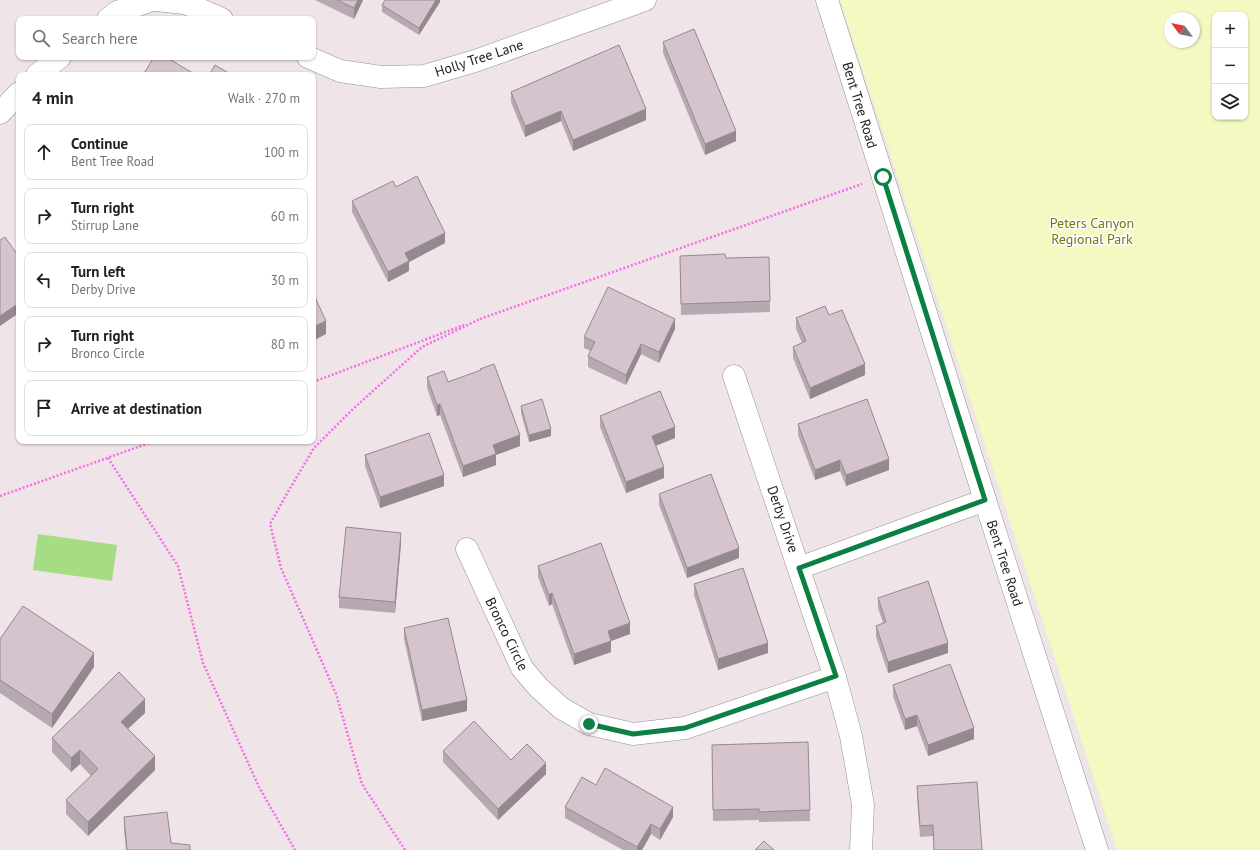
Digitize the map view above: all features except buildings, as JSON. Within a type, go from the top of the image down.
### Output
[{"type":"street","points":[[112,16],[117,12],[152,0]]},
{"type":"street","points":[[156,0],[185,3],[215,16]]},
{"type":"street","name":"Holly Tree Lane","points":[[315,60],[340,71],[382,77],[424,76],[474,61],[645,0]]},
{"type":"street","name":"Bent Tree Road","points":[[828,0],[1097,850]]},
{"type":"street","points":[[41,72],[56,60]]},
{"type":"street","points":[[0,113],[16,96]]},
{"type":"street","name":"Derby Drive","points":[[734,376],[836,676],[851,736],[863,805],[861,850]]},
{"type":"street","points":[[799,568],[985,500]]},
{"type":"street","name":"Bronco Circle","points":[[467,549],[522,668],[538,687],[561,708],[589,724],[633,734],[685,728],[836,676]]},
{"type":"path","points":[[316,381],[480,319],[883,177]]},
{"type":"path","points":[[405,850],[362,784],[336,694],[281,568],[270,524],[288,490],[314,448],[353,409],[422,347],[480,319]]},
{"type":"path","points":[[0,496],[147,444]]},
{"type":"path","points":[[108,458],[178,566],[203,663],[259,786],[295,850]]},
{"type":"green space","name":"Peters Canyon Regional Park","points":[[840,0],[1260,0],[1260,850],[1117,850]]},
{"type":"green space","points":[[38,534],[117,545],[112,581],[33,570]]},
{"type":"route","points":[[589,724],[633,734],[685,728],[836,676],[799,568],[985,500],[883,177]]}]
